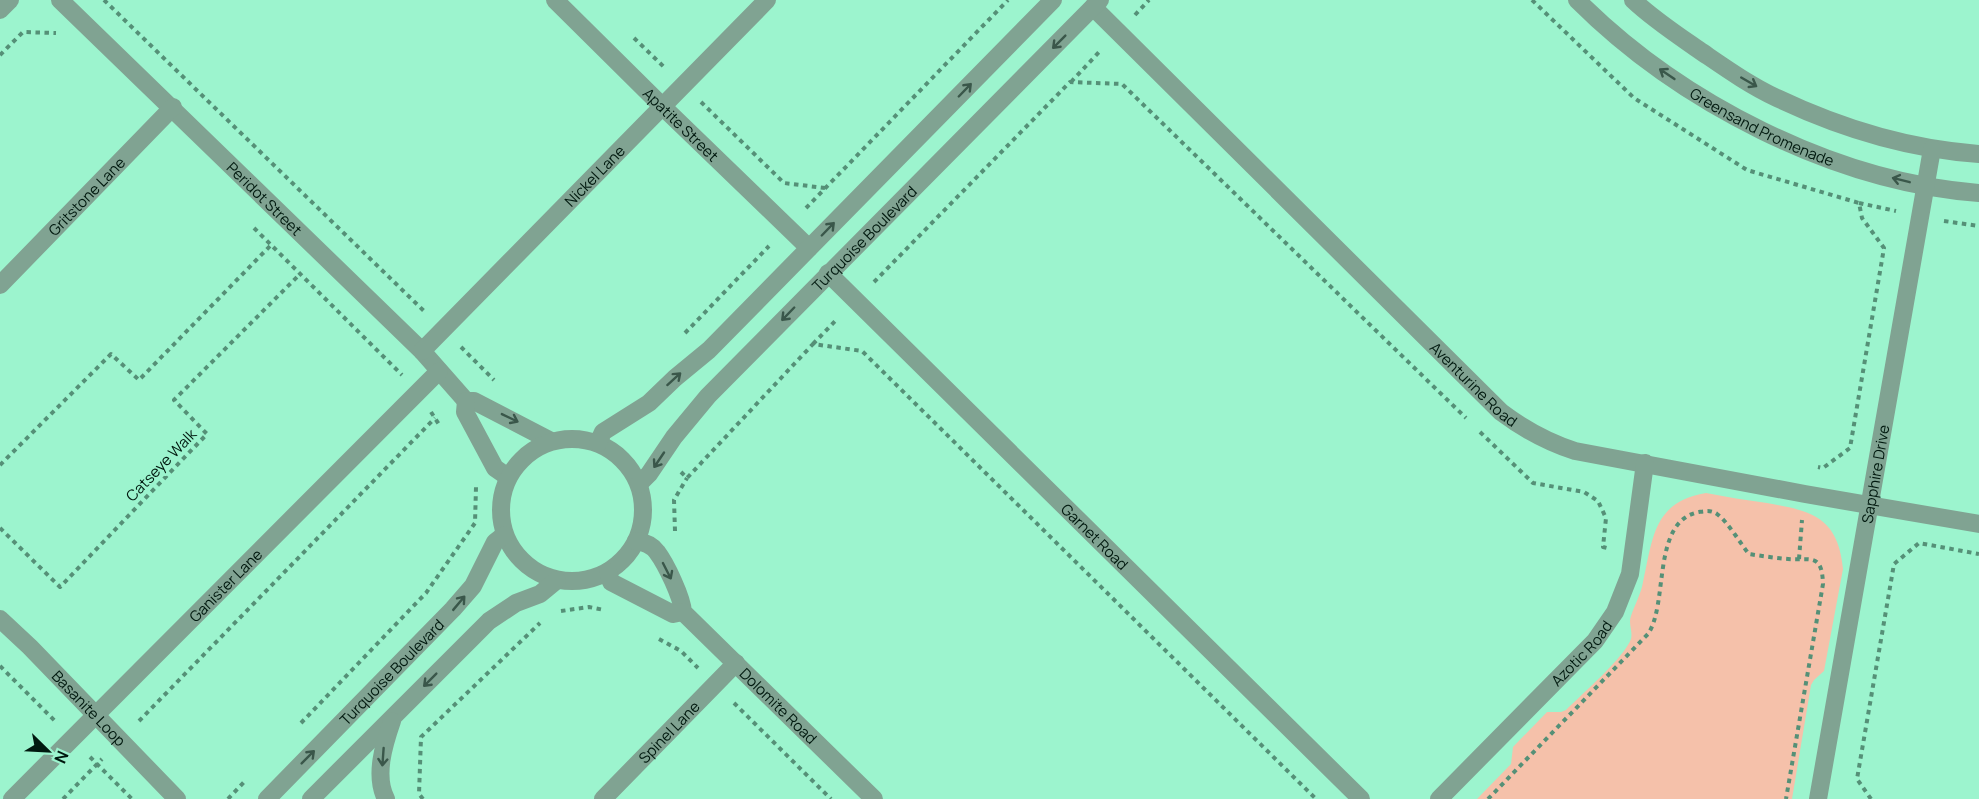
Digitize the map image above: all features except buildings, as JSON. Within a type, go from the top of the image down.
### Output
[{"type":"street","points":[[0,10],[10,0]]},
{"type":"street","name":"Peridot Street","points":[[60,0],[173,107],[422,351],[466,401],[465,412],[495,468],[508,477]]},
{"type":"street","name":"Apatite Street","points":[[555,0],[809,248]]},
{"type":"street","name":"Nickel Lane","points":[[422,351],[767,0]]},
{"type":"street","name":"Turquoise Boulevard","points":[[598,443],[603,432],[649,403],[709,350],[1053,0]]},
{"type":"street","name":"Greensand Promenade","points":[[1577,0],[1655,66],[1735,116],[1828,158],[1876,174],[1925,186],[1979,193]]},
{"type":"street","name":"Greensand Promenade","points":[[1633,0],[1678,35],[1775,97],[1856,129],[1932,149],[1979,154]]},
{"type":"street","name":"Turquoise Boulevard","points":[[639,484],[708,396],[1096,3]]},
{"type":"street","name":"Aventurine Road","points":[[1096,3],[1501,412],[1525,430],[1551,444],[1575,451],[1979,524]]},
{"type":"street","name":"Gritstone Lane","points":[[0,285],[173,107]]},
{"type":"street","name":"Sapphire Drive","points":[[1818,799],[1932,149]]},
{"type":"street","name":"Garnet Road","points":[[828,273],[1361,799]]},
{"type":"street","name":"Ganister Lane","points":[[12,799],[439,371]]},
{"type":"street","name":"Peridot Street","points":[[466,401],[474,401],[551,441]]},
{"type":"street","points":[[577,438],[598,443],[617,454],[630,467],[639,484],[643,503],[642,522],[636,541],[620,563],[608,572],[592,579],[575,582],[558,580],[535,572],[517,556],[504,535],[500,516],[501,496],[508,477],[526,454],[551,441],[577,438]]},
{"type":"street","name":"Azotic Road","points":[[1438,799],[1595,641],[1615,612],[1630,574],[1645,463]]},
{"type":"street","name":"Turquoise Boulevard","points":[[267,799],[453,609],[473,586],[495,542],[504,535]]},
{"type":"street","name":"Dolomite Road","points":[[636,541],[646,543],[656,551],[682,601],[683,612],[874,799]]},
{"type":"street","points":[[608,572],[611,582],[623,589],[673,614],[683,612]]},
{"type":"street","points":[[311,799],[489,621],[516,603],[540,594],[558,580]]},
{"type":"street","name":"Basanite Loop","points":[[0,619],[177,799]]},
{"type":"street","name":"Spinel Lane","points":[[603,799],[736,663]]},
{"type":"street","points":[[386,799],[382,791],[384,746],[394,716]]},
{"type":"path","points":[[1532,0],[1634,98],[1747,170],[1859,203],[1862,218],[1884,248],[1850,448],[1823,468],[1809,467]]},
{"type":"path","points":[[0,55],[22,32],[56,33]]},
{"type":"path","points":[[676,467],[687,478],[813,344],[1070,82],[1122,84],[1533,483],[1584,492],[1598,501],[1606,518],[1603,547]]},
{"type":"path","points":[[0,465],[111,354],[139,380],[271,245]]},
{"type":"path","name":"Catseye Walk","points":[[0,528],[60,587],[207,434],[174,400],[300,274]]},
{"type":"path","points":[[813,344],[862,351],[1316,799]]},
{"type":"path","points":[[417,393],[436,417],[441,428]]},
{"type":"path","points":[[63,799],[436,417]]},
{"type":"path","points":[[294,730],[426,593],[475,523],[477,488],[471,478]]},
{"type":"path","points":[[1488,799],[1648,633],[1654,622],[1672,534],[1685,519],[1694,513],[1707,511],[1718,515],[1749,554],[1791,560],[1809,558],[1822,570],[1823,584],[1786,799]]},
{"type":"path","points":[[1799,559],[1803,513]]},
{"type":"path","points":[[1871,799],[1857,779],[1894,564],[1919,543],[1979,554]]},
{"type":"path","points":[[560,612],[589,607],[611,611]]},
{"type":"path","points":[[423,799],[419,794],[421,737],[542,621]]},
{"type":"path","points":[[228,799],[253,773]]},
{"type":"shaded area","points":[[1706,493],[1783,506],[1810,514],[1829,527],[1840,552],[1843,569],[1824,671],[1811,685],[1792,799],[1477,799],[1511,764],[1513,747],[1547,712],[1566,710],[1602,676],[1627,647],[1631,639],[1630,619],[1641,591],[1658,524],[1675,505],[1688,498]]}]
